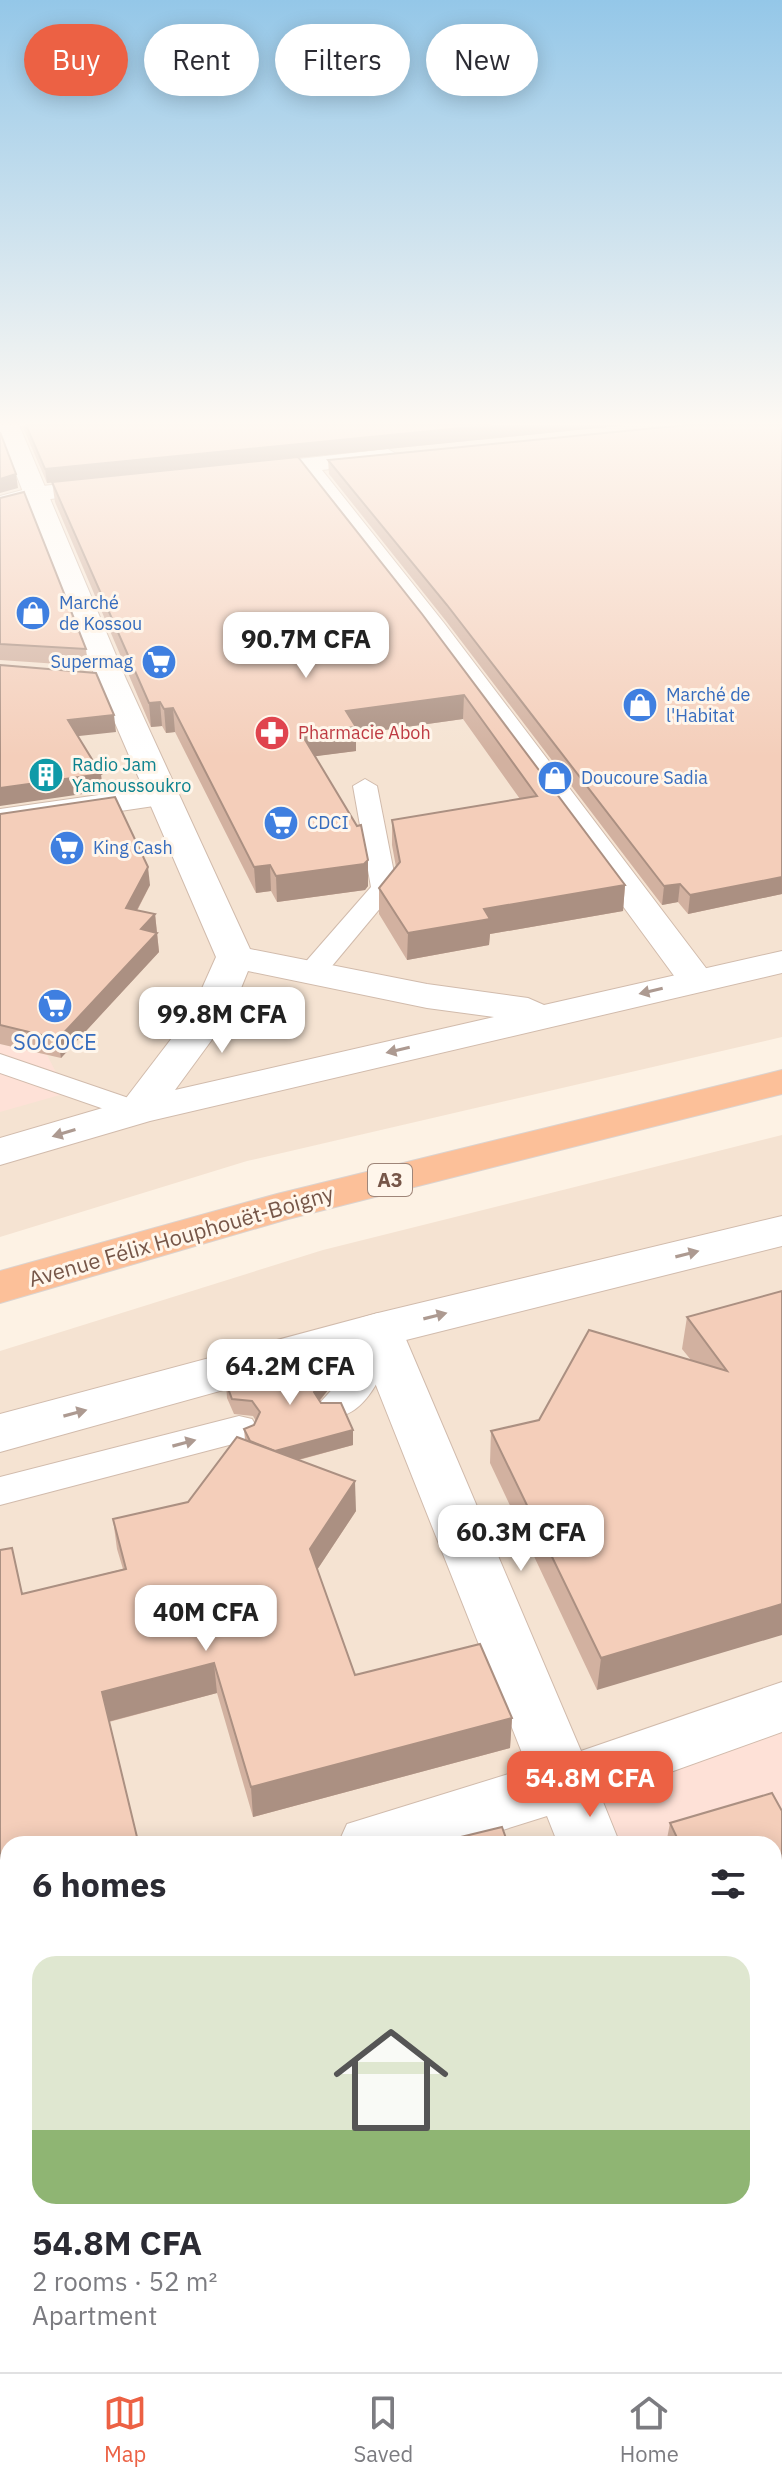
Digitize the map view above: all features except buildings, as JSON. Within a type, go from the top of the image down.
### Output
[{"type":"highway","name":"Avenue Félix Houphouët-Boigny","points":[[0,1287],[277,1208],[782,1082]]},
{"type":"street","points":[[51,536],[162,796],[235,957],[210,1015],[138,1111]]},
{"type":"street","points":[[361,536],[696,980]]},
{"type":"street","points":[[80,677],[111,679]]},
{"type":"street","points":[[0,819],[162,796]]},
{"type":"street","points":[[235,957],[474,1003],[561,1012]]},
{"type":"street","points":[[0,1152],[138,1111],[782,962]]},
{"type":"street","points":[[0,1433],[782,1231]]},
{"type":"street","points":[[379,1333],[586,1836]]},
{"type":"street","points":[[395,1836],[564,1784],[782,1707]]},
{"type":"lane","points":[[312,972],[384,888],[365,786]]},
{"type":"lane","points":[[0,1063],[138,1111]]},
{"type":"lane","points":[[335,1406],[363,1378],[379,1333]]},
{"type":"lane","points":[[0,1491],[239,1429]]},
{"type":"shaded area","points":[[0,536],[782,536],[782,1037],[247,1161],[0,1237]]},
{"type":"shaded area","points":[[0,1044],[47,1055],[67,1093],[0,1112]]},
{"type":"shaded area","points":[[782,1135],[782,1836],[0,1836],[0,1351],[323,1250]]},
{"type":"shaded area","points":[[782,1712],[782,1836],[586,1836],[564,1784]]},
{"type":"place","name":"Marché de Kossou","points":[[33,613]]},
{"type":"place","name":"Supermag","points":[[159,662]]},
{"type":"place","name":"Marché de l'Habitat","points":[[640,705]]},
{"type":"place","name":"Pharmacie Aboh","points":[[272,733]]},
{"type":"place","name":"Radio Jam Yamoussoukro","points":[[46,775]]},
{"type":"place","name":"Doucoure Sadia","points":[[555,778]]},
{"type":"place","name":"CDCI","points":[[281,823]]},
{"type":"place","name":"King Cash","points":[[67,848]]},
{"type":"place","name":"SOCOCE","points":[[55,1006]]}]
